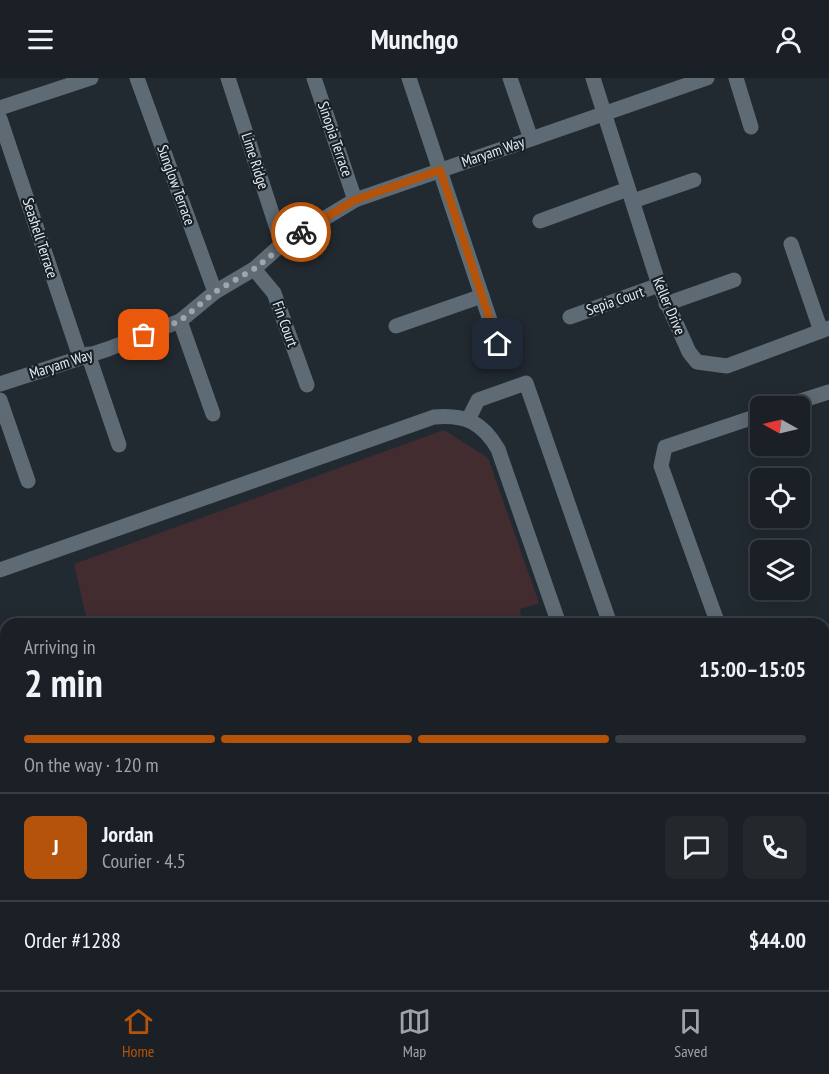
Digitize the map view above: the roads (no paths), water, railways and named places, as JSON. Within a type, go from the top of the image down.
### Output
[{"type":"street","points":[[0,108],[91,78]]},
{"type":"street","name":"Sunglow Terrace","points":[[137,78],[215,292]]},
{"type":"street","name":"Lime Ridge","points":[[228,78],[282,244]]},
{"type":"street","name":"Sinopia Terrace","points":[[314,78],[355,200]]},
{"type":"street","points":[[409,78],[498,344]]},
{"type":"street","points":[[510,78],[531,139]]},
{"type":"street","name":"Keller Drive","points":[[592,78],[666,304],[689,352],[697,362],[708,366],[727,366],[825,330]]},
{"type":"street","name":"Maryam Way","points":[[0,384],[180,321],[215,292],[254,269],[282,244],[355,200],[706,78]]},
{"type":"street","points":[[736,78],[751,127]]},
{"type":"street","name":"Seashell Terrace","points":[[0,119],[84,356],[119,445]]},
{"type":"street","points":[[540,221],[694,180]]},
{"type":"street","points":[[791,244],[825,330]]},
{"type":"street","name":"Fin Court","points":[[254,269],[274,293],[307,385]]},
{"type":"street","points":[[666,304],[734,280]]},
{"type":"street","name":"Sepia Court","points":[[570,317],[659,285]]},
{"type":"street","points":[[396,326],[482,296]]},
{"type":"street","points":[[180,321],[213,414]]},
{"type":"street","points":[[469,418],[478,400],[526,383],[608,618]]},
{"type":"street","points":[[810,398],[829,392]]},
{"type":"street","points":[[0,399],[28,481]]},
{"type":"street","points":[[0,570],[434,417],[452,415],[469,418],[483,427],[498,449],[558,618]]},
{"type":"street","points":[[715,618],[661,466],[665,447],[750,418]]}]
